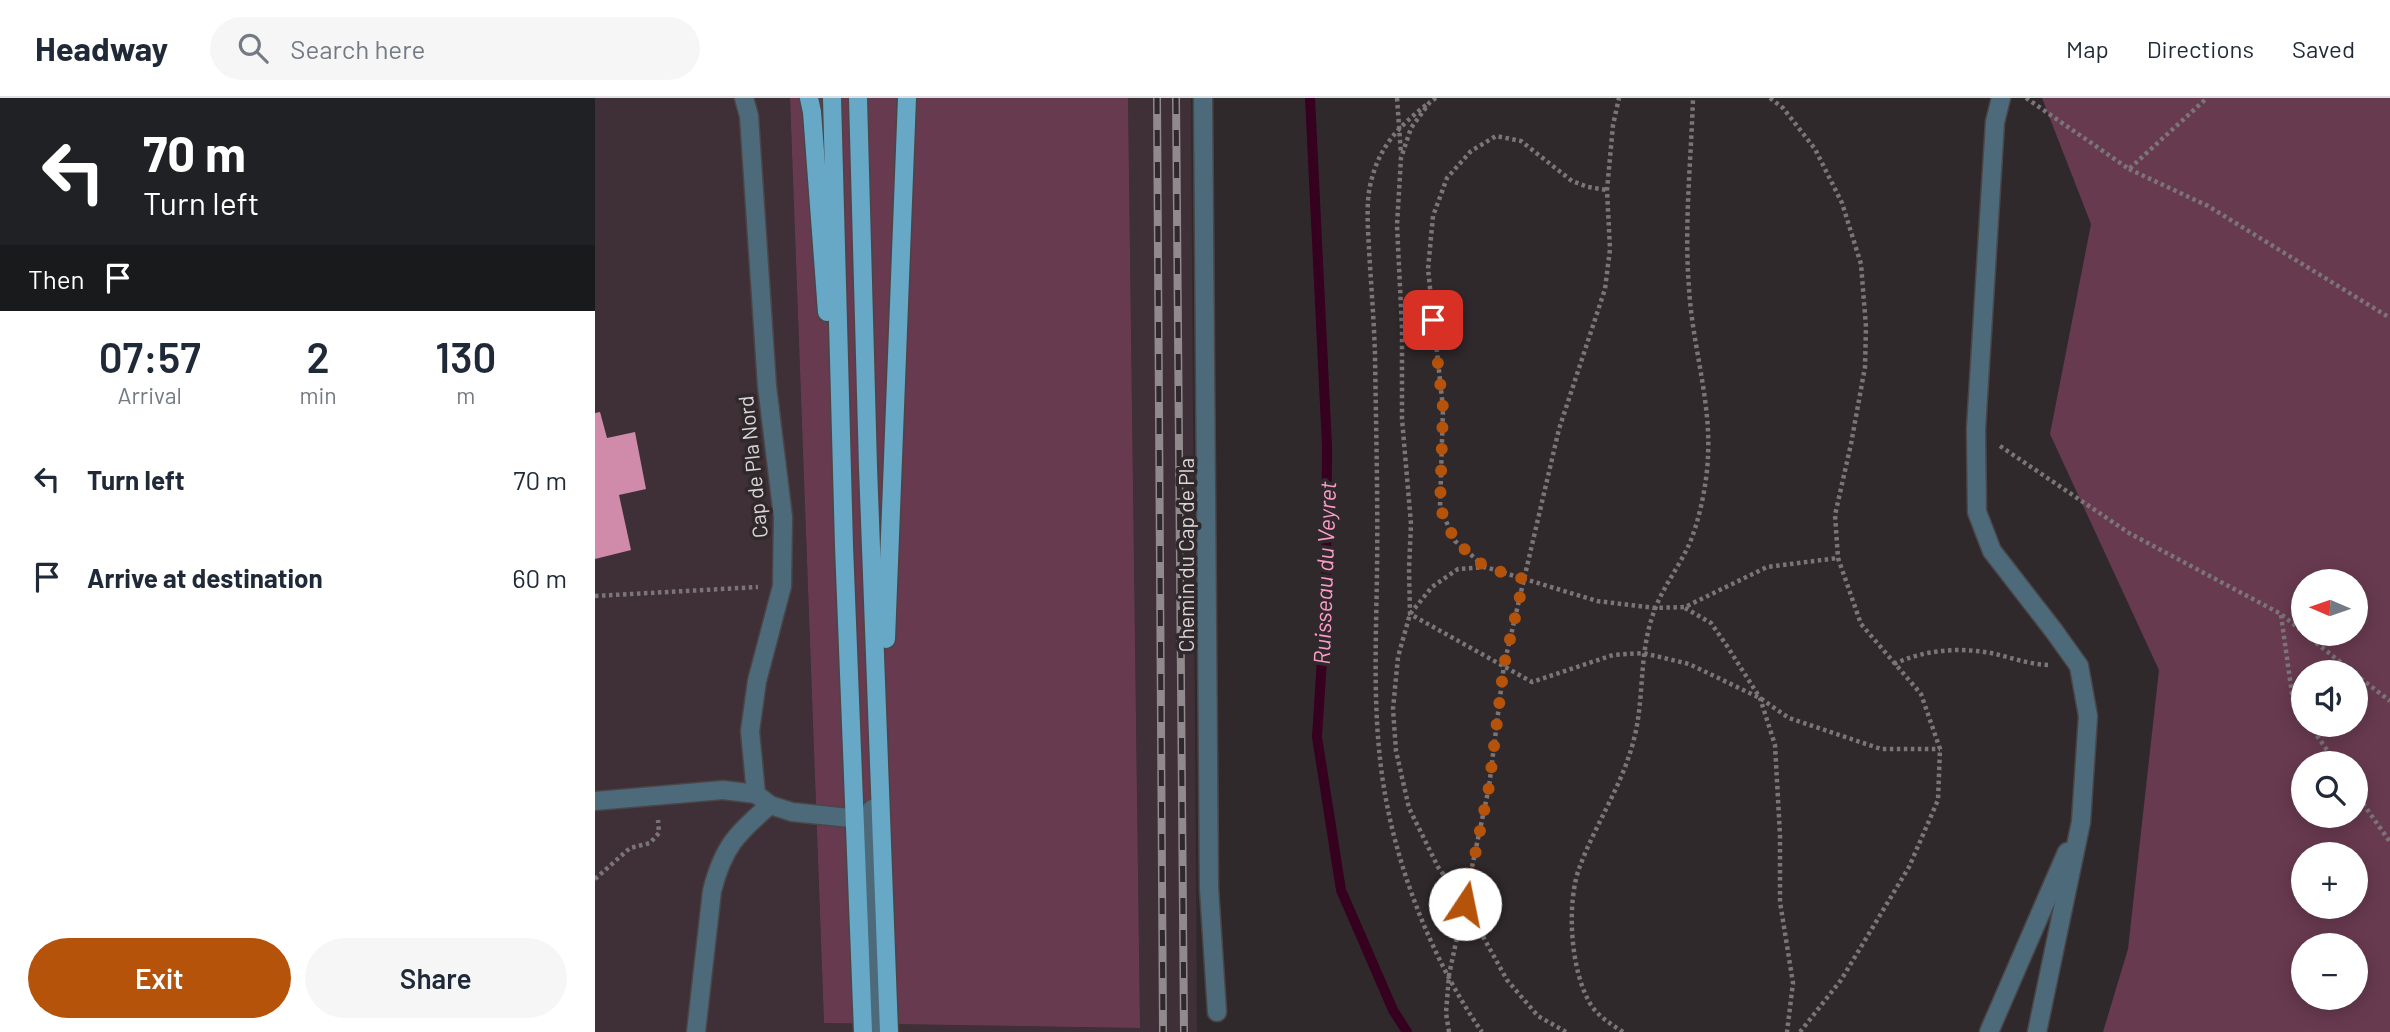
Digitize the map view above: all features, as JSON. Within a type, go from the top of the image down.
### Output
[{"type":"main road","points":[[809,98],[844,546],[862,820],[863,1032]]},
{"type":"main road","points":[[832,98],[844,546]]},
{"type":"main road","points":[[858,98],[868,467],[889,1032]]},
{"type":"main road","points":[[881,775],[907,98]]},
{"type":"street","name":"Cap de Pla Nord","points":[[744,98],[748,116],[767,386],[783,517],[782,586],[757,681],[750,731],[763,800]]},
{"type":"street","name":"Chemin du Cap de Pla","points":[[1203,98],[1209,888],[1217,1012]]},
{"type":"street","points":[[2001,98],[1994,122],[1976,429],[1977,512],[1992,551],[2079,666],[2088,716],[2081,822],[2037,1032]]},
{"type":"street","points":[[880,1032],[862,820],[881,775]]},
{"type":"street","points":[[595,801],[723,790],[763,800],[792,812],[862,820]]},
{"type":"street","points":[[696,1032],[717,868],[738,833],[763,800]]},
{"type":"street","points":[[1989,1032],[2081,822]]},
{"type":"path","points":[[1397,98],[1401,158],[1397,225],[1402,328],[1402,419],[1411,524],[1410,614],[1398,657],[1393,709],[1396,751],[1409,808],[1438,867],[1465,904],[1507,980],[1538,1016],[1566,1032]]},
{"type":"path","points":[[1436,98],[1399,126],[1378,159],[1370,187],[1375,350],[1376,678],[1379,753],[1385,795],[1400,858],[1423,923],[1482,1032]]},
{"type":"path","points":[[1449,1032],[1446,1013],[1449,975],[1489,787],[1504,665],[1559,429],[1605,289],[1610,250],[1607,190],[1613,125],[1619,98]]},
{"type":"path","points":[[1623,1032],[1604,1020],[1591,1004],[1579,974],[1573,942],[1573,903],[1579,869],[1635,739],[1643,653],[1655,608],[1689,546],[1702,501],[1708,457],[1706,407],[1694,339],[1689,287],[1693,98]]},
{"type":"path","points":[[1770,98],[1783,108],[1815,149],[1842,204],[1861,264],[1866,327],[1865,367],[1835,515],[1838,558],[1861,624],[1921,694],[1940,749],[1938,800],[1909,867],[1841,980],[1800,1032]]},
{"type":"path","points":[[2025,98],[2129,169],[2207,205],[2390,318]]},
{"type":"path","points":[[2129,169],[2207,98]]},
{"type":"path","points":[[1401,158],[1411,128],[1430,102]]},
{"type":"path","points":[[1485,567],[1455,541],[1440,508],[1443,408],[1428,269],[1433,216],[1447,178],[1471,151],[1496,136],[1521,141],[1572,181],[1607,190]]},
{"type":"path","points":[[1976,429],[2129,533],[2281,614],[2291,622]]},
{"type":"path","points":[[1410,614],[1432,587],[1458,569],[1485,567],[1597,601],[1655,608],[1685,607],[1767,568],[1838,558]]},
{"type":"path","points":[[595,596],[782,586]]},
{"type":"path","points":[[1685,607],[1711,623],[1760,698],[1775,745],[1780,902],[1793,983],[1787,1032]]},
{"type":"path","points":[[1410,614],[1532,682],[1613,655],[1643,653],[1689,664],[1760,698],[1789,718],[1881,750],[1940,749]]},
{"type":"path","points":[[2281,614],[2291,686]]},
{"type":"path","points":[[2320,646],[2338,660]]},
{"type":"path","points":[[1894,664],[1916,654],[1939,650],[1988,652],[2040,665],[2079,666]]},
{"type":"path","points":[[2368,684],[2390,701]]},
{"type":"path","points":[[595,878],[630,848],[650,843],[659,833],[654,795]]},
{"type":"path","points":[[2368,811],[2390,842]]},
{"type":"shaded area","points":[[595,98],[790,98],[824,1023],[1140,1028],[1128,98],[1191,98],[1197,1032],[595,1032]]},
{"type":"shaded area","points":[[790,98],[1128,98],[1140,1028],[824,1023]]},
{"type":"shaded area","points":[[2042,98],[2390,98],[2390,1032],[2103,1032],[2128,949],[2159,670],[2050,434],[2091,224]]},
{"type":"building","points":[[600,412],[607,438],[635,432],[646,489],[619,495],[631,550],[595,559],[595,413]]},
{"type":"waterway","name":"Ruisseau du Veyret","points":[[1310,98],[1327,446],[1326,598],[1317,737],[1341,890],[1393,1010],[1407,1032]]},
{"type":"railway","points":[[1157,98],[1163,1032]]},
{"type":"railway","points":[[1176,98],[1184,1032]]},
{"type":"route","points":[[1433,320],[1443,408],[1440,508],[1455,541],[1485,567],[1524,579],[1504,665],[1489,787],[1465,904]]}]
